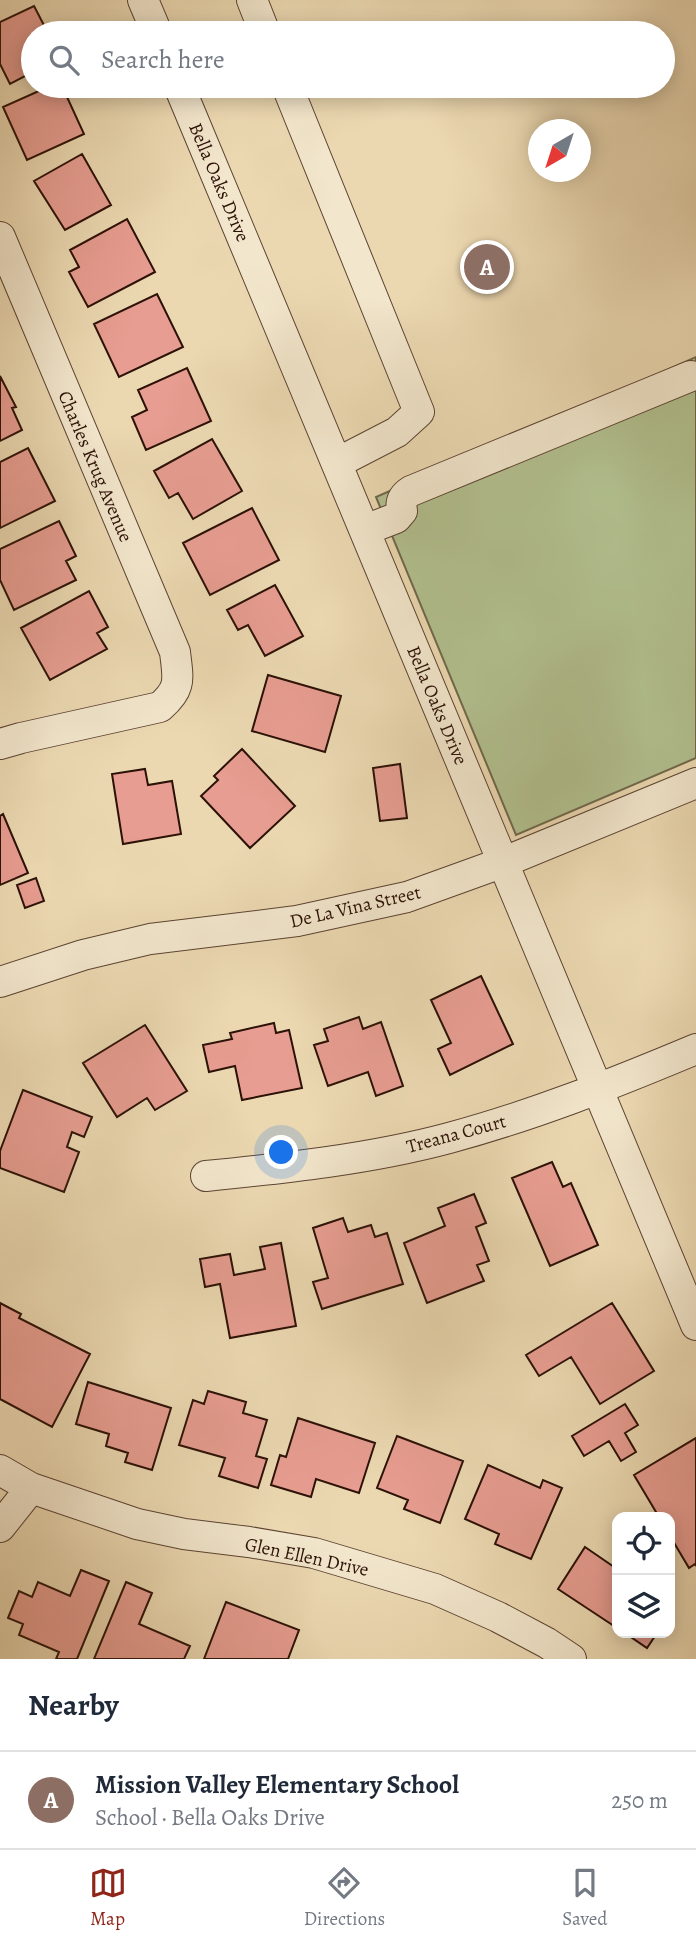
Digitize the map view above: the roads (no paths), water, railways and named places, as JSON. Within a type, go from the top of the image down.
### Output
[{"type":"street","points":[[144,0],[152,21]]},
{"type":"street","points":[[252,0],[260,21]]},
{"type":"street","name":"Bella Oaks Drive","points":[[184,98],[696,1325]]},
{"type":"street","points":[[291,98],[419,412],[397,432],[337,463]]},
{"type":"street","name":"Charles Krug Avenue","points":[[0,237],[175,652],[178,685],[172,698],[160,707],[0,744]]},
{"type":"street","points":[[365,530],[396,518],[402,511],[404,496],[411,491],[691,376]]},
{"type":"street","name":"De La Vina Street","points":[[0,982],[83,954],[150,939],[297,920],[407,897],[504,862],[696,783]]},
{"type":"street","name":"Treana Court","points":[[206,1176],[303,1166],[448,1138],[597,1090],[696,1049]]},
{"type":"street","name":"Glen Ellen Drive","points":[[0,1470],[31,1488],[137,1524],[184,1534],[314,1553],[435,1589],[498,1617],[571,1659]]},
{"type":"street","points":[[0,1527],[31,1488]]},
{"type":"place","name":"Mission Valley Elementary School","points":[[487,267]]}]
